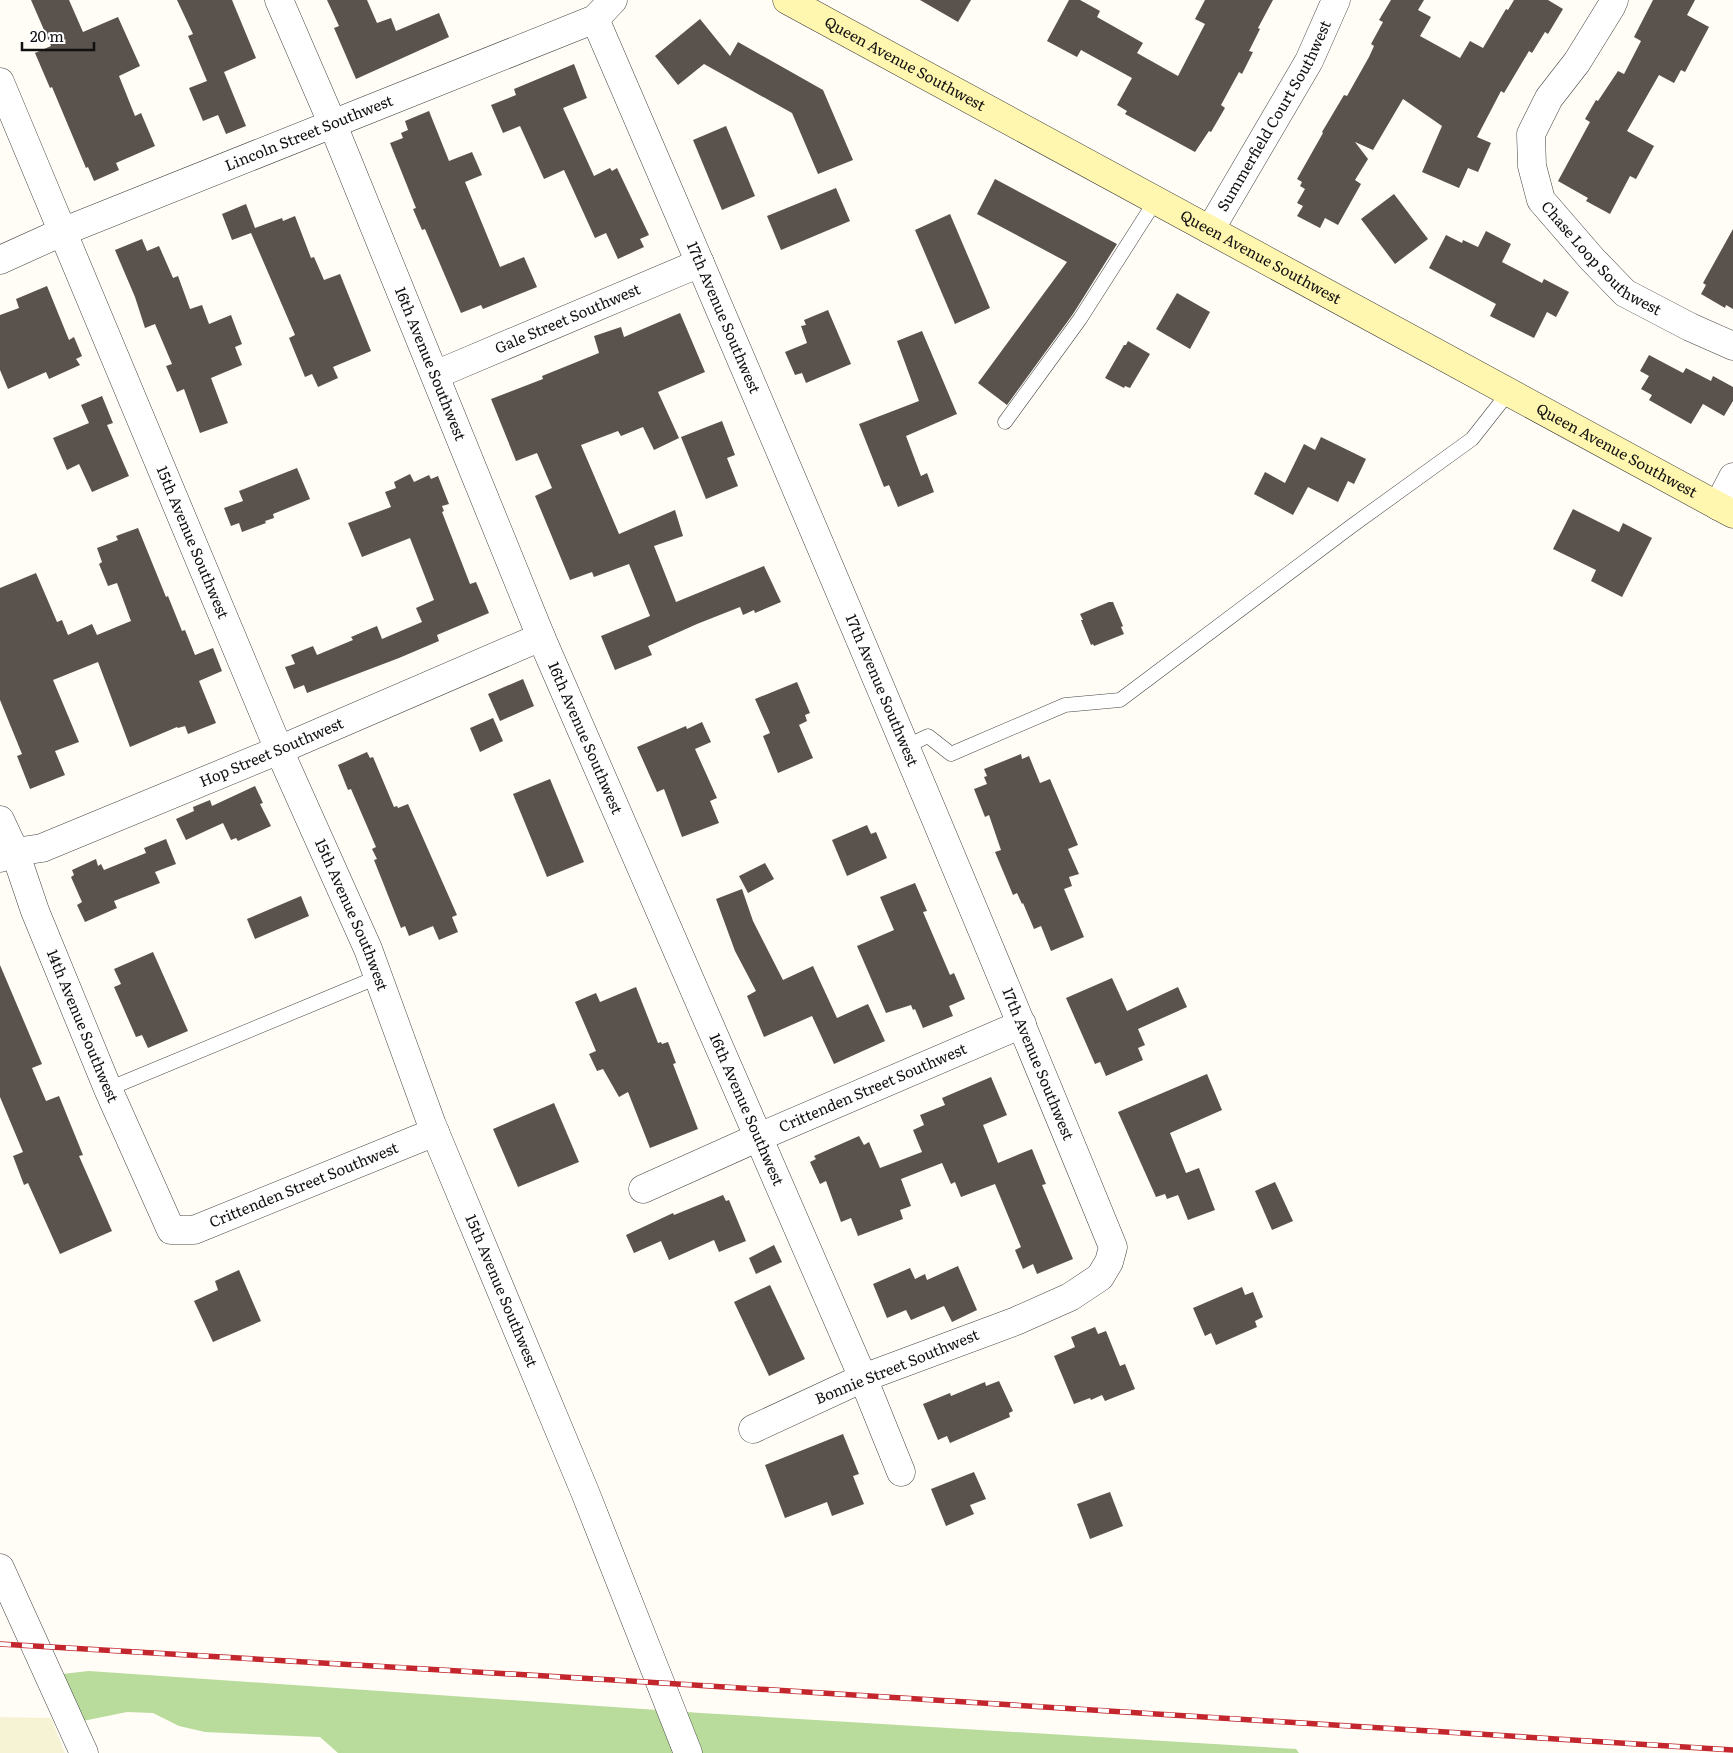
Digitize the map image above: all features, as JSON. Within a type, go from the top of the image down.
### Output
[{"type":"main road","name":"Queen Avenue Southwest","points":[[787,0],[816,7],[1210,230],[1725,510]]},
{"type":"street","name":"16th Avenue Southwest","points":[[279,0],[333,125],[541,637],[864,1378],[901,1472]]},
{"type":"street","name":"Summerfield Court Southwest","points":[[1210,230],[1309,61],[1336,0]]},
{"type":"street","name":"Chase Loop Southwest","points":[[1614,0],[1577,62],[1549,98],[1531,134],[1532,166],[1541,200],[1592,259],[1625,293],[1733,346]]},
{"type":"street","name":"Lincoln Street Southwest","points":[[0,260],[62,232],[333,125],[604,10]]},
{"type":"street","name":"17th Avenue Southwest","points":[[604,10],[700,263],[1022,1024],[1113,1247],[1109,1262],[1100,1277],[1070,1297],[1016,1321]]},
{"type":"street","name":"15th Avenue Southwest","points":[[0,82],[279,750],[368,949],[435,1132],[581,1483],[688,1753]]},
{"type":"street","name":"Gale Street Southwest","points":[[435,375],[700,263]]},
{"type":"street","points":[[1725,510],[1733,477]]},
{"type":"street","name":"Hop Street Southwest","points":[[8,855],[42,848],[279,750],[541,637]]},
{"type":"street","name":"14th Avenue Southwest","points":[[0,820],[8,855],[35,911],[108,1089],[172,1230]]},
{"type":"street","name":"Crittenden Street Southwest","points":[[643,1189],[759,1136],[1022,1024]]},
{"type":"street","name":"Crittenden Street Southwest","points":[[172,1230],[194,1230],[435,1132]]},
{"type":"street","name":"Bonnie Street Southwest","points":[[752,1429],[864,1378],[1016,1321]]},
{"type":"street","points":[[0,1568],[84,1753]]},
{"type":"lane","points":[[1005,422],[1080,319],[1156,200]]},
{"type":"lane","points":[[905,747],[928,736],[951,754],[1065,705],[1120,700],[1353,525],[1472,439],[1509,392]]},
{"type":"lane","points":[[108,1089],[378,977]]},
{"type":"shaded area","points":[[0,1717],[51,1718],[65,1753],[0,1753]]},
{"type":"green space","points":[[89,1671],[701,1713],[1296,1749],[1299,1753],[338,1753],[320,1737],[205,1732],[179,1726],[153,1713],[127,1712],[73,1723],[62,1674]]},
{"type":"building","points":[[31,0],[69,0],[83,32],[118,17],[140,66],[119,76],[135,116],[141,113],[155,146],[116,163],[119,170],[94,181],[88,167],[86,168],[52,87],[50,88],[35,53],[51,46]]},
{"type":"building","points":[[177,0],[232,0],[256,58],[224,72],[246,126],[226,134],[218,115],[203,121],[189,88],[207,81],[188,36],[193,34]]},
{"type":"building","points":[[327,0],[367,0],[377,23],[391,18],[396,31],[439,13],[449,37],[356,79],[334,28],[339,26]]},
{"type":"building","points":[[920,0],[971,0],[958,22]]},
{"type":"building","points":[[1069,0],[1080,0],[1100,11],[1097,17],[1143,43],[1137,53],[1178,76],[1205,24],[1195,19],[1205,0],[1273,0],[1258,28],[1260,29],[1249,51],[1253,52],[1242,74],[1239,72],[1221,105],[1225,108],[1211,132],[1209,131],[1195,152],[1125,114],[1127,111],[1117,105],[1132,78],[1081,50],[1077,57],[1047,41]]},
{"type":"building","points":[[1391,0],[1424,0],[1418,10],[1431,17],[1420,36],[1460,58],[1470,41],[1483,48],[1506,9],[1508,10],[1514,0],[1548,0],[1563,9],[1548,34],[1545,32],[1532,53],[1529,51],[1504,93],[1501,91],[1477,137],[1491,143],[1478,172],[1468,168],[1459,188],[1422,172],[1442,126],[1403,99],[1373,150],[1355,142],[1368,159],[1355,180],[1361,184],[1338,225],[1325,218],[1320,228],[1297,216],[1303,206],[1297,203],[1305,189],[1300,186],[1302,182],[1297,179],[1322,132],[1344,95],[1347,96],[1369,57],[1374,46],[1371,44],[1383,22],[1379,20]]},
{"type":"building","points":[[1653,0],[1695,0],[1687,15],[1709,27],[1685,72],[1681,70],[1674,83],[1659,75],[1627,131],[1654,146],[1636,179],[1630,176],[1610,214],[1586,201],[1588,198],[1558,181],[1590,122],[1585,119],[1596,100],[1598,101],[1618,71],[1624,74],[1641,41],[1634,37]]},
{"type":"building","points":[[700,19],[730,56],[738,42],[823,90],[853,160],[818,174],[792,113],[704,64],[678,85],[655,56]]},
{"type":"building","points":[[574,64],[587,98],[563,108],[594,176],[610,168],[612,171],[617,168],[649,235],[640,239],[644,247],[618,259],[606,233],[595,238],[564,170],[544,179],[520,126],[503,133],[491,105],[516,95],[514,89]]},
{"type":"building","points":[[429,111],[449,161],[472,152],[482,175],[465,182],[500,267],[524,257],[537,287],[483,309],[481,305],[461,313],[425,229],[422,230],[413,209],[416,208],[390,143],[403,138],[401,133],[408,130],[405,121]]},
{"type":"building","points":[[726,126],[755,196],[722,210],[693,140]]},
{"type":"building","points":[[995,179],[1117,244],[1073,314],[1007,405],[978,383],[1067,262],[977,214]]},
{"type":"building","points":[[836,188],[850,221],[781,250],[767,216]]},
{"type":"building","points":[[1394,194],[1428,239],[1395,264],[1361,219]]},
{"type":"building","points":[[246,204],[255,228],[282,218],[283,221],[295,216],[311,258],[314,257],[324,280],[340,274],[371,351],[333,367],[338,378],[318,387],[312,374],[305,377],[289,338],[295,335],[251,233],[232,240],[222,214]]},
{"type":"building","points":[[950,214],[990,308],[955,324],[915,230]]},
{"type":"building","points":[[1733,229],[1733,309],[1726,305],[1725,308],[1701,294],[1706,285],[1703,283]]},
{"type":"building","points":[[1486,231],[1511,244],[1502,262],[1542,283],[1544,279],[1569,292],[1556,317],[1547,312],[1534,338],[1490,316],[1496,304],[1429,268],[1446,235],[1462,243],[1463,240],[1478,247]]},
{"type":"building","points":[[142,239],[147,251],[159,246],[173,278],[178,276],[190,309],[202,305],[209,324],[231,315],[242,344],[235,347],[242,365],[211,378],[228,423],[200,433],[184,389],[177,392],[166,366],[172,364],[155,324],[145,328],[135,297],[115,250]]},
{"type":"building","points":[[47,286],[69,340],[74,337],[82,356],[76,359],[80,365],[49,379],[46,372],[8,389],[0,370],[0,315],[19,308],[16,299]]},
{"type":"building","points":[[1177,293],[1210,312],[1190,349],[1156,329]]},
{"type":"building","points":[[828,310],[851,364],[806,383],[802,373],[795,375],[785,352],[807,343],[801,326],[806,325],[804,320]]},
{"type":"building","points":[[680,313],[705,372],[658,392],[679,438],[654,450],[643,427],[621,436],[618,431],[581,445],[619,534],[675,510],[683,536],[654,546],[676,602],[764,566],[781,602],[755,613],[754,610],[743,615],[740,607],[697,624],[648,646],[652,655],[615,670],[601,636],[650,616],[629,564],[594,577],[592,572],[570,580],[535,496],[552,488],[537,453],[516,461],[491,399],[543,379],[542,376],[599,353],[594,336],[621,327],[624,337]]},
{"type":"building","points":[[922,331],[957,414],[906,436],[921,476],[927,473],[934,492],[898,507],[889,485],[884,487],[859,424],[919,401],[897,341]]},
{"type":"building","points":[[1128,341],[1150,354],[1130,388],[1125,386],[1124,388],[1105,378]]},
{"type":"building","points":[[1649,355],[1683,373],[1686,368],[1711,381],[1713,376],[1733,387],[1733,401],[1724,416],[1703,404],[1691,424],[1649,400],[1652,395],[1641,389],[1649,376],[1640,371]]},
{"type":"building","points":[[102,396],[113,423],[107,425],[129,476],[92,492],[79,464],[67,470],[53,438],[89,423],[81,405]]},
{"type":"building","points":[[722,421],[735,455],[727,458],[738,486],[706,499],[681,437]]},
{"type":"building","points":[[1321,437],[1366,459],[1354,484],[1348,481],[1338,502],[1308,487],[1293,515],[1254,494],[1265,472],[1285,483],[1304,444],[1315,450]]},
{"type":"building","points":[[297,468],[310,499],[273,514],[274,518],[265,521],[266,523],[242,532],[239,523],[231,526],[224,508],[243,501],[239,491]]},
{"type":"building","points":[[410,474],[414,482],[429,475],[431,479],[438,476],[449,504],[442,506],[444,511],[442,512],[470,584],[476,582],[489,613],[437,635],[439,641],[399,658],[307,693],[304,685],[294,689],[285,667],[295,664],[291,655],[313,646],[317,655],[353,640],[351,637],[377,626],[382,639],[422,622],[416,608],[434,600],[410,538],[362,557],[348,523],[391,507],[385,492],[396,488],[394,482]]},
{"type":"building","points":[[1573,509],[1619,532],[1623,523],[1652,538],[1622,597],[1591,581],[1596,570],[1553,549]]},
{"type":"building","points":[[138,528],[166,597],[168,596],[182,631],[185,630],[195,655],[213,648],[222,671],[199,681],[216,723],[188,734],[185,726],[177,727],[130,747],[98,662],[53,680],[79,742],[55,751],[65,775],[30,789],[17,756],[22,754],[0,700],[0,588],[36,573],[57,622],[62,620],[68,635],[92,624],[97,635],[131,621],[117,583],[108,586],[99,564],[102,562],[97,548],[118,540],[116,536]]},
{"type":"building","points":[[1113,602],[1123,626],[1121,627],[1124,634],[1094,646],[1093,644],[1091,645],[1080,614]]},
{"type":"building","points":[[523,679],[534,706],[500,721],[488,694]]},
{"type":"building","points":[[797,682],[810,713],[805,715],[807,721],[799,725],[813,758],[778,773],[763,736],[770,733],[755,699]]},
{"type":"building","points":[[493,718],[503,741],[480,752],[470,728]]},
{"type":"building","points":[[702,722],[711,742],[695,749],[717,798],[710,801],[719,823],[682,837],[664,789],[657,792],[637,747],[686,726],[687,729]]},
{"type":"building","points":[[367,752],[370,758],[373,757],[394,807],[397,806],[398,808],[408,804],[457,915],[452,917],[458,932],[439,940],[433,926],[409,936],[405,926],[401,928],[374,860],[377,859],[372,849],[376,847],[351,789],[348,790],[338,765]]},
{"type":"building","points":[[1021,754],[1022,759],[1029,756],[1040,783],[1050,779],[1078,845],[1068,849],[1079,874],[1069,877],[1072,886],[1064,889],[1084,937],[1051,951],[1041,926],[1034,929],[1017,893],[1013,895],[995,852],[1001,850],[989,815],[985,817],[974,789],[987,784],[984,777],[987,776],[984,769]]},
{"type":"building","points":[[550,779],[584,862],[547,877],[513,794]]},
{"type":"building","points":[[255,786],[263,803],[260,804],[271,826],[238,841],[236,838],[231,840],[223,823],[186,840],[176,819],[194,811],[193,807],[210,800],[212,806]]},
{"type":"building","points":[[867,825],[871,834],[876,832],[887,858],[847,876],[832,840]]},
{"type":"building","points":[[166,839],[176,864],[155,872],[160,883],[114,901],[117,908],[85,922],[77,905],[82,902],[71,877],[74,875],[72,870],[96,859],[98,866],[101,864],[104,870],[146,853],[144,848]]},
{"type":"building","points":[[765,863],[774,879],[748,893],[739,876]]},
{"type":"building","points":[[915,883],[927,911],[923,912],[950,975],[954,973],[965,999],[949,1006],[953,1016],[923,1028],[915,1009],[913,1010],[911,1005],[886,1013],[857,946],[894,930],[880,897]]},
{"type":"building","points":[[742,889],[753,921],[783,980],[813,966],[837,1018],[868,1004],[885,1041],[834,1064],[812,1016],[764,1037],[747,996],[756,991],[735,951],[716,899]]},
{"type":"building","points":[[301,896],[309,916],[255,939],[247,919]]},
{"type":"building","points":[[153,952],[188,1031],[148,1048],[142,1035],[136,1037],[114,987],[121,984],[114,969]]},
{"type":"building","points":[[0,965],[42,1064],[32,1068],[46,1101],[59,1096],[83,1155],[79,1156],[112,1231],[60,1254],[28,1183],[24,1185],[13,1156],[23,1152],[0,1097]]},
{"type":"building","points":[[1112,978],[1127,1011],[1178,987],[1187,1007],[1138,1029],[1145,1045],[1138,1048],[1143,1060],[1106,1076],[1100,1062],[1095,1064],[1066,998]]},
{"type":"building","points":[[636,987],[658,1043],[668,1042],[676,1063],[673,1064],[698,1129],[650,1148],[628,1092],[619,1097],[603,1069],[597,1071],[589,1054],[596,1051],[575,1002],[596,993],[600,1002]]},
{"type":"building","points":[[1207,1074],[1222,1110],[1170,1133],[1186,1173],[1199,1168],[1215,1210],[1188,1220],[1178,1195],[1167,1199],[1165,1194],[1156,1197],[1118,1112]]},
{"type":"building","points":[[991,1077],[1007,1115],[983,1125],[998,1163],[1032,1149],[1046,1184],[1042,1185],[1073,1259],[1037,1274],[1033,1264],[1023,1269],[1015,1250],[1021,1247],[995,1184],[961,1197],[955,1182],[951,1184],[942,1163],[901,1179],[911,1206],[900,1210],[903,1219],[858,1236],[851,1218],[841,1222],[826,1181],[820,1184],[810,1162],[816,1159],[814,1156],[859,1136],[864,1145],[869,1142],[880,1168],[922,1152],[913,1130],[924,1125],[920,1115],[945,1105],[942,1098]]},
{"type":"building","points":[[554,1103],[579,1162],[518,1187],[493,1129]]},
{"type":"building","points":[[1275,1182],[1293,1221],[1272,1230],[1255,1191]]},
{"type":"building","points":[[723,1195],[726,1201],[729,1200],[746,1241],[719,1252],[714,1240],[669,1260],[661,1241],[634,1253],[626,1235],[673,1213],[674,1215]]},
{"type":"building","points":[[774,1245],[782,1262],[756,1274],[749,1258]]},
{"type":"building","points":[[958,1266],[977,1310],[952,1322],[944,1306],[911,1320],[906,1310],[887,1318],[873,1284],[910,1268],[915,1279],[925,1274],[927,1280]]},
{"type":"building","points":[[239,1270],[261,1321],[213,1342],[194,1301],[218,1290],[215,1281]]},
{"type":"building","points":[[770,1285],[805,1359],[769,1376],[734,1302]]},
{"type":"building","points":[[1242,1287],[1245,1295],[1253,1292],[1263,1317],[1255,1321],[1257,1327],[1216,1345],[1211,1333],[1205,1336],[1193,1308]]},
{"type":"building","points":[[1095,1327],[1098,1334],[1106,1331],[1120,1366],[1125,1364],[1135,1389],[1105,1401],[1102,1395],[1074,1404],[1054,1356],[1075,1347],[1071,1337]]},
{"type":"building","points":[[999,1381],[1013,1411],[1009,1413],[1010,1417],[950,1443],[947,1436],[938,1440],[923,1404],[950,1393],[951,1396],[985,1382],[986,1386]]},
{"type":"building","points":[[843,1434],[859,1474],[853,1476],[864,1504],[832,1516],[827,1502],[785,1518],[765,1465]]},
{"type":"building","points":[[974,1472],[986,1499],[970,1505],[974,1514],[946,1526],[931,1489]]},
{"type":"building","points":[[1110,1492],[1123,1526],[1090,1539],[1077,1504]]},
{"type":"railway","points":[[0,1644],[630,1681],[1733,1750]]}]
